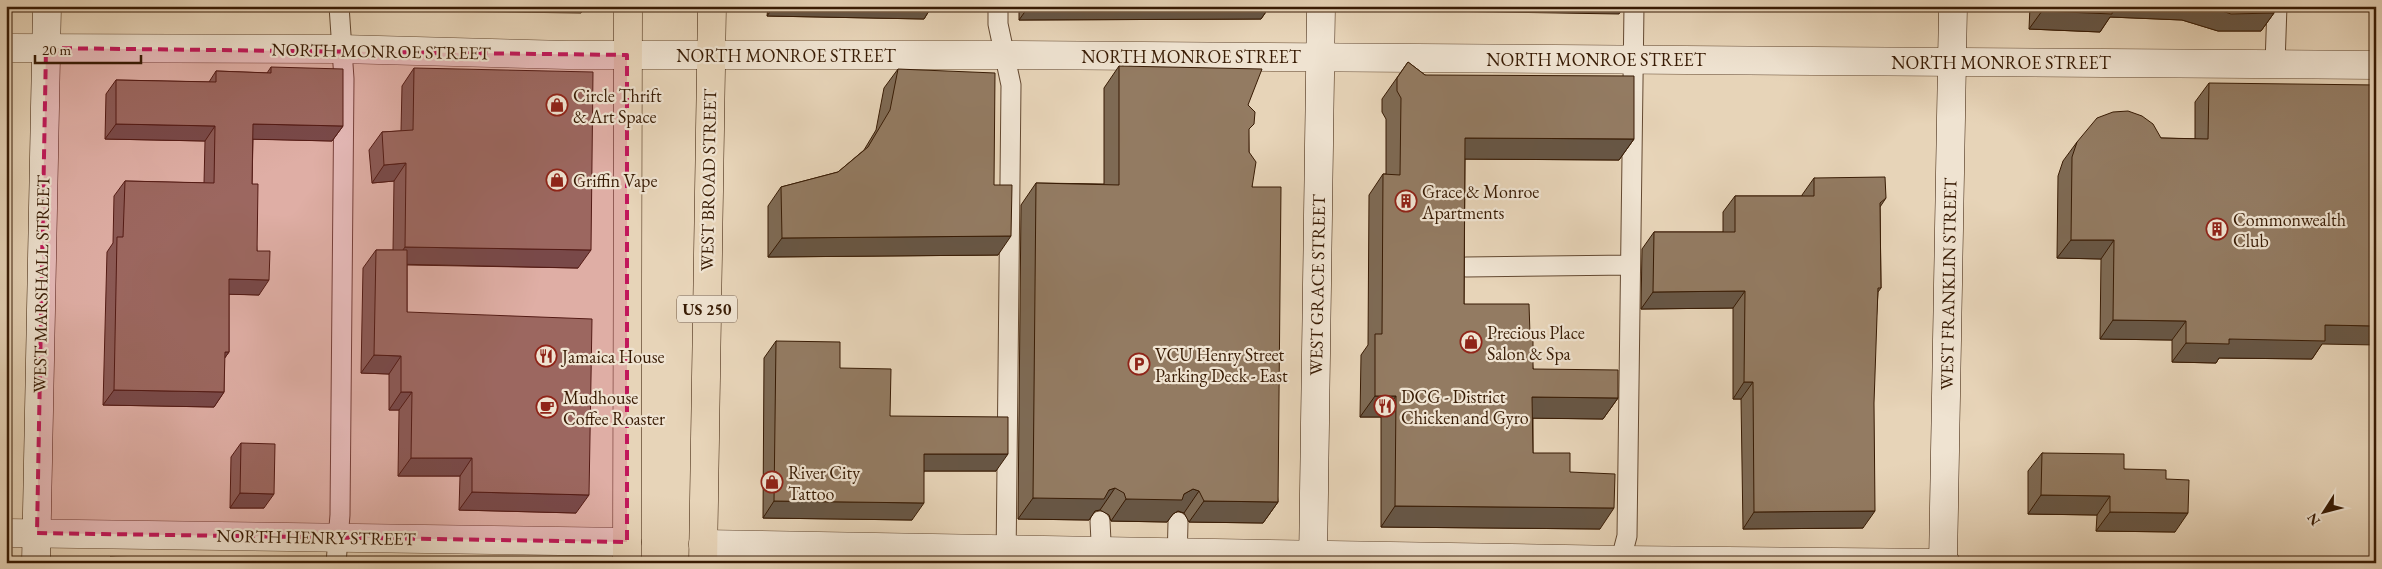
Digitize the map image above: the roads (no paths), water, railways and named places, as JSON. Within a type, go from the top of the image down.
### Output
[{"type":"main road","points":[[627,552],[628,6]]},
{"type":"main road","name":"WEST BROAD STREET","points":[[703,553],[712,6]]},
{"type":"street","name":"WEST MARSHALL STREET","points":[[36,563],[47,6]]},
{"type":"street","name":"WEST GRACE STREET","points":[[1313,559],[1321,6]]},
{"type":"street","name":"WEST FRANKLIN STREET","points":[[1944,563],[1953,6]]},
{"type":"street","name":"NORTH MONROE STREET","points":[[6,48],[341,49],[627,55],[1004,55],[2376,65]]},
{"type":"street","name":"NORTH HENRY STREET","points":[[6,533],[37,533],[337,550],[627,552]]},
{"type":"street","points":[[703,553],[1944,563]]},
{"type":"lane","points":[[337,550],[340,515],[344,98],[339,6]]},
{"type":"lane","points":[[998,6],[998,24],[1011,85],[1006,556]]},
{"type":"lane","points":[[1621,561],[1627,536],[1634,6]]},
{"type":"lane","points":[[2275,64],[2277,6]]},
{"type":"lane","points":[[1466,268],[1630,265]]},
{"type":"lane","points":[[1100,521],[1102,557]]},
{"type":"lane","points":[[1177,558],[1178,522]]},
{"type":"place","name":"Circle Thrift & Art Space","points":[[557,105]]},
{"type":"place","name":"Griffin Vape","points":[[557,180]]},
{"type":"place","name":"Grace & Monroe Apartments","points":[[1406,201]]},
{"type":"place","name":"Commonwealth Club","points":[[2217,229]]},
{"type":"place","name":"Precious Place Salon & Spa","points":[[1471,342]]},
{"type":"place","name":"Jamaica House","points":[[546,356]]},
{"type":"place","name":"VCU Henry Street Parking Deck - East","points":[[1139,364]]},
{"type":"place","name":"DCG - District Chicken and Gyro","points":[[1385,406]]},
{"type":"place","name":"Mudhouse Coffee Roaster","points":[[547,407]]},
{"type":"place","name":"River City Tattoo","points":[[772,482]]}]
